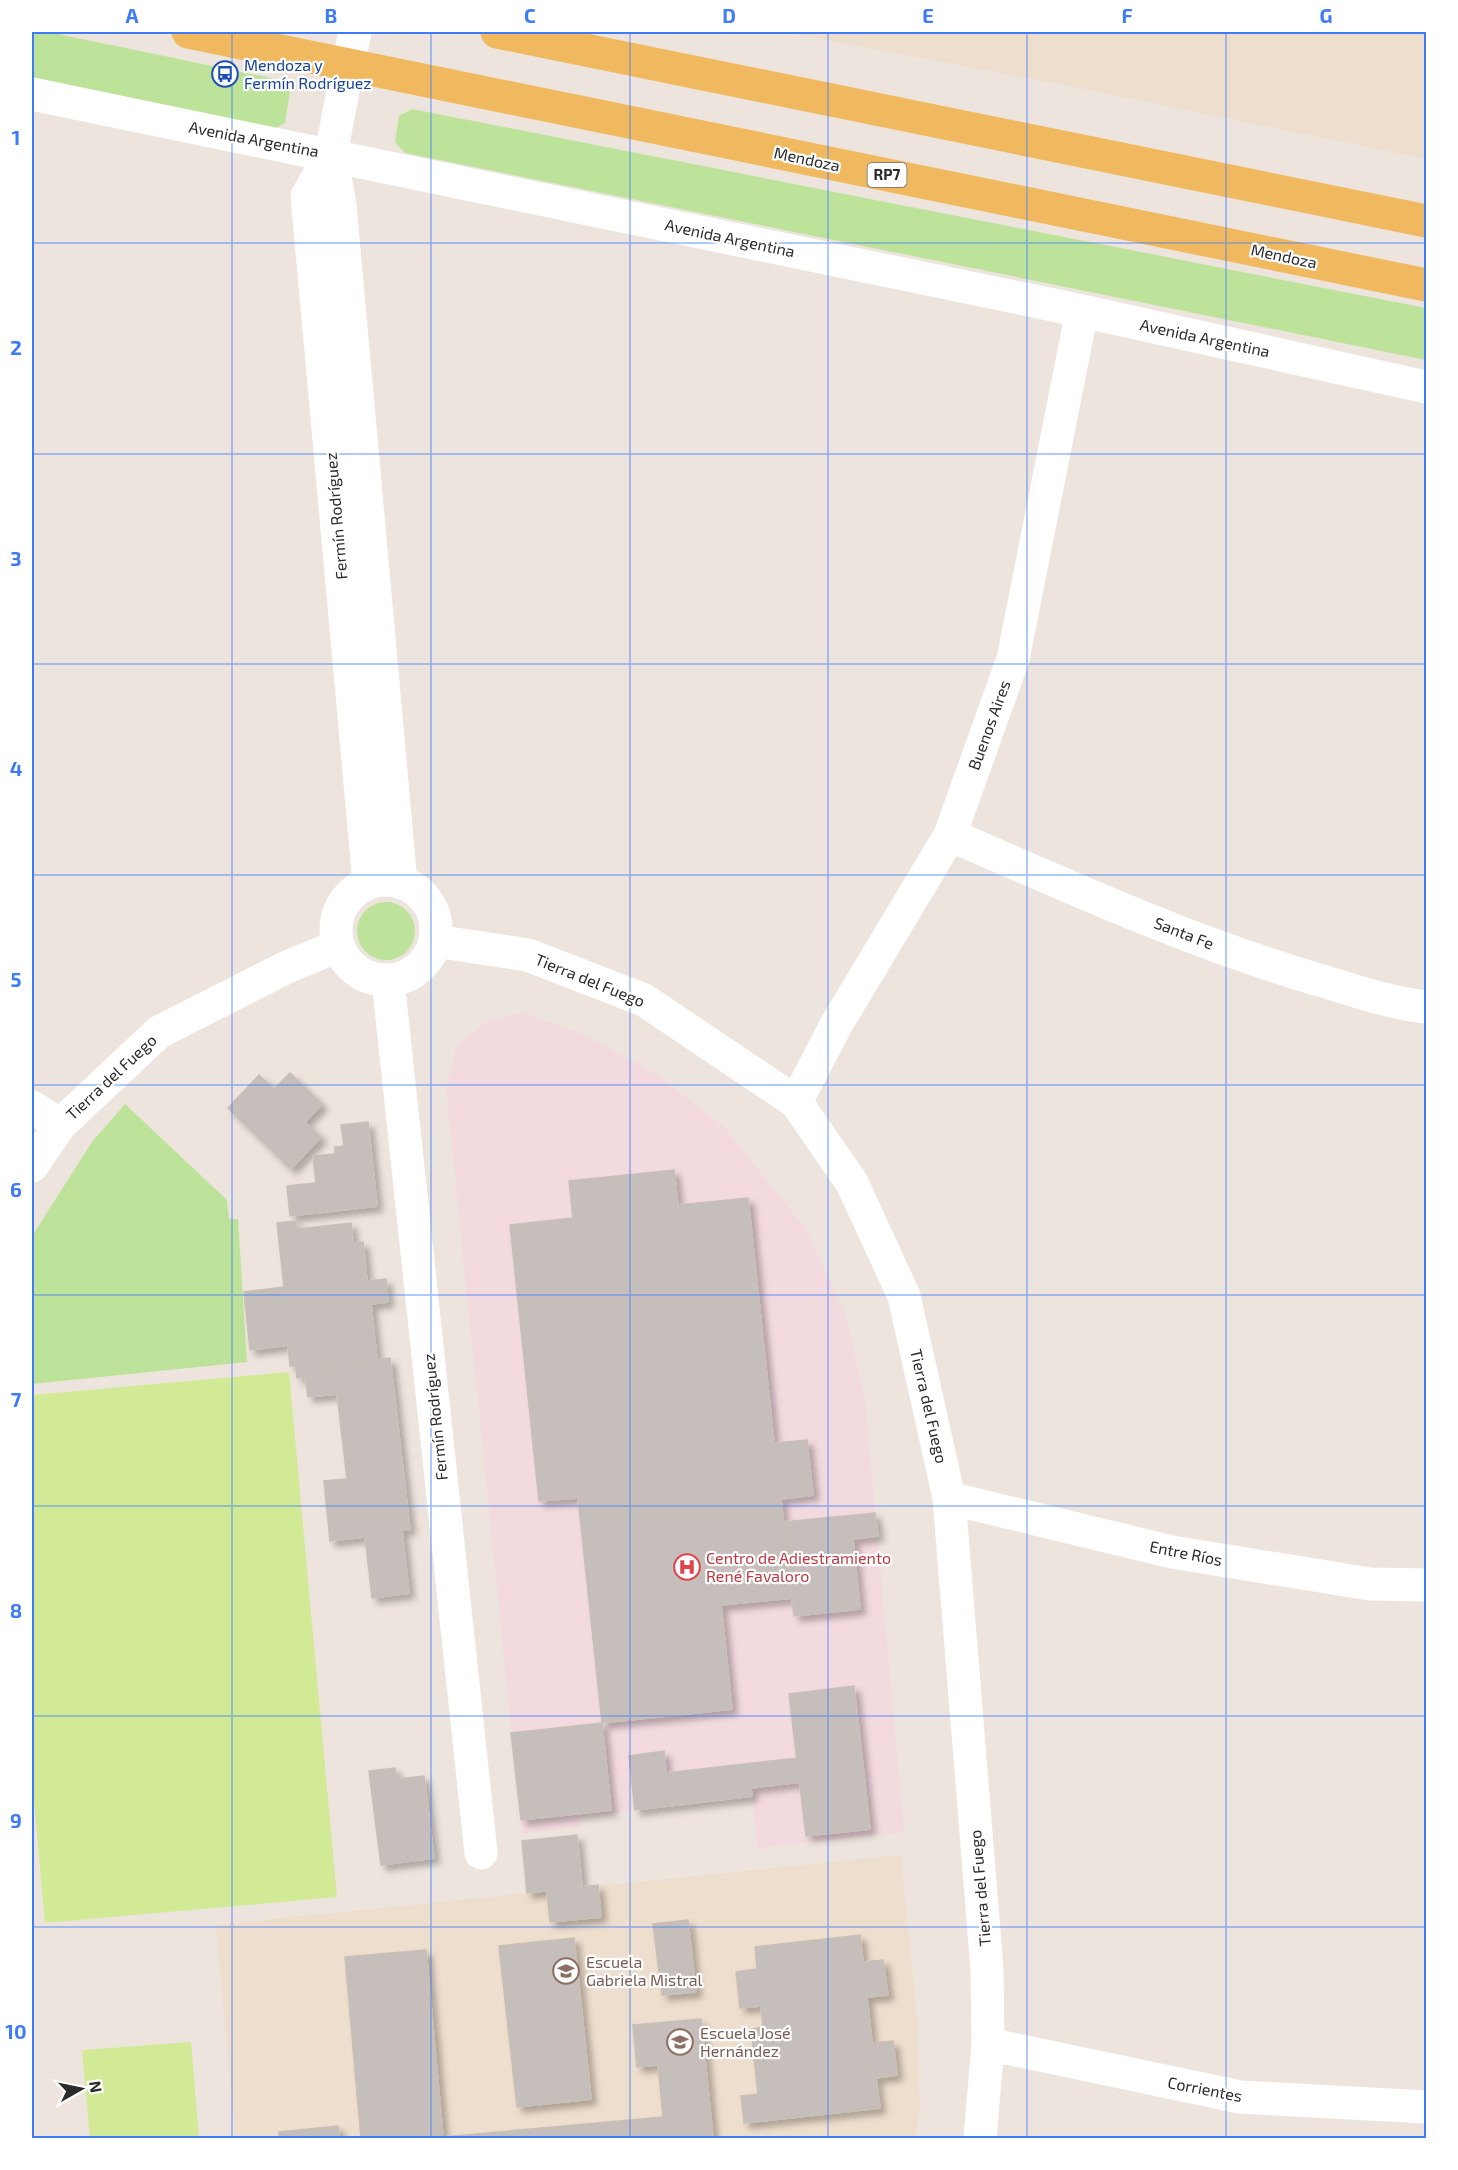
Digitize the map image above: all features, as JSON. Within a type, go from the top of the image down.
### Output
[{"type":"main road","name":"Mendoza","points":[[188,32],[1426,285]]},
{"type":"main road","points":[[496,32],[1426,222]]},
{"type":"street","name":"Fermín Rodríguez","points":[[355,32],[331,154],[307,196],[369,883]]},
{"type":"street","name":"Avenida Argentina","points":[[32,94],[1082,311],[1426,387]]},
{"type":"street","name":"Fermín Rodríguez","points":[[331,154],[340,205],[401,883]]},
{"type":"street","name":"Buenos Aires","points":[[796,1102],[836,1025],[950,835],[1013,659],[1082,311]]},
{"type":"street","name":"Santa Fe","points":[[950,835],[1143,917],[1272,966],[1400,1004],[1426,1007]]},
{"type":"street","points":[[392,880],[401,883],[422,895],[431,908],[436,925],[435,941],[429,956],[418,969],[405,977],[388,981],[372,979],[357,972],[346,961],[338,946],[336,929],[339,913],[347,898],[369,883],[392,880]]},
{"type":"street","name":"Tierra del Fuego","points":[[435,941],[528,955],[644,1000],[796,1102],[852,1183],[904,1296],[949,1498],[987,1969],[988,2044],[980,2139]]},
{"type":"street","name":"Tierra del Fuego","points":[[32,1166],[60,1125],[159,1032],[287,967],[338,946]]},
{"type":"street","name":"Fermín Rodríguez","points":[[388,981],[481,1853]]},
{"type":"street","points":[[32,1107],[60,1125]]},
{"type":"street","name":"Entre Ríos","points":[[949,1498],[1172,1552],[1370,1584],[1426,1585]]},
{"type":"street","name":"Corrientes","points":[[988,2044],[1240,2097],[1426,2107]]},
{"type":"shaded area","points":[[784,32],[1426,32],[1426,159],[1070,86]]},
{"type":"shaded area","name":"Centro de Adiestramiento René Favaloro","points":[[523,1013],[577,1032],[653,1072],[723,1126],[806,1229],[846,1316],[865,1401],[904,1832],[757,1848],[752,1796],[579,1817],[580,1827],[522,1833],[446,1088],[457,1045],[487,1022]]},
{"type":"shaded area","name":"Escuela Gabriela Mistral","points":[[901,1855],[917,2018],[920,2111],[914,2138],[235,2138],[216,1925]]},
{"type":"green space","points":[[32,32],[48,32],[276,79],[290,92],[285,123],[267,133],[32,83]]},
{"type":"green space","points":[[412,109],[1426,308],[1426,360],[405,153],[395,142],[399,116]]},
{"type":"green space","points":[[386,902],[397,904],[410,915],[415,931],[413,942],[402,955],[386,960],[375,958],[362,947],[357,931],[359,920],[370,907]]},
{"type":"green space","points":[[125,1104],[227,1200],[229,1219],[238,1219],[247,1362],[32,1384],[32,1236],[92,1142]]},
{"type":"green space","points":[[289,1372],[337,1897],[45,1923],[32,1779],[32,1395]]},
{"type":"green space","points":[[191,2042],[199,2138],[90,2138],[82,2050]]},
{"type":"building","points":[[290,1073],[322,1104],[305,1122],[321,1137],[291,1169],[228,1108],[259,1075],[274,1089]]},
{"type":"building","points":[[368,1122],[377,1206],[290,1216],[287,1186],[316,1183],[313,1156],[335,1154],[335,1147],[344,1146],[341,1125]]},
{"type":"building","points":[[674,1170],[678,1205],[748,1198],[774,1443],[807,1440],[813,1495],[781,1499],[792,1598],[721,1605],[732,1709],[602,1723],[578,1498],[539,1501],[510,1225],[573,1218],[569,1181]]},
{"type":"building","points":[[296,1221],[297,1229],[351,1223],[353,1243],[363,1242],[367,1281],[386,1279],[388,1302],[371,1304],[377,1360],[332,1365],[332,1374],[297,1378],[296,1366],[290,1366],[288,1345],[250,1350],[244,1292],[284,1287],[277,1223]]},
{"type":"building","points":[[390,1358],[410,1530],[402,1530],[409,1593],[372,1598],[365,1537],[330,1541],[324,1481],[347,1479],[337,1394],[308,1397],[305,1377],[332,1374],[332,1365]]},
{"type":"building","points":[[875,1513],[878,1536],[853,1539],[860,1609],[794,1616],[784,1522]]},
{"type":"building","points":[[854,1686],[870,1829],[806,1836],[789,1694]]},
{"type":"building","points":[[602,1723],[611,1810],[521,1820],[511,1733]]},
{"type":"building","points":[[664,1751],[666,1773],[797,1758],[800,1782],[751,1788],[752,1796],[635,1810],[629,1756]]},
{"type":"building","points":[[395,1768],[397,1779],[424,1776],[434,1858],[381,1865],[369,1771]]},
{"type":"building","points":[[577,1835],[582,1887],[527,1893],[522,1841]]},
{"type":"building","points":[[598,1885],[601,1917],[550,1922],[547,1891]]},
{"type":"building","points":[[688,1920],[696,1992],[662,1995],[653,1924]]},
{"type":"building","points":[[860,1935],[863,1962],[883,1960],[888,1995],[867,1997],[872,2043],[893,2041],[897,2075],[876,2078],[880,2108],[744,2123],[741,2096],[758,2094],[751,2029],[763,2027],[761,2006],[740,2008],[736,1972],[757,1969],[755,1947]]},
{"type":"building","points":[[574,1938],[591,2099],[517,2107],[499,1946]]},
{"type":"building","points":[[426,1950],[443,2137],[663,2117],[658,2065],[637,2067],[633,2025],[701,2019],[713,2138],[361,2138],[345,1957]]},
{"type":"building","points":[[338,2126],[339,2138],[279,2138],[279,2132]]},
{"type":"place","name":"Mendoza y Fermín Rodríguez","points":[[225,74]]},
{"type":"place","name":"Centro de Adiestramiento René Favaloro","points":[[687,1567]]},
{"type":"place","name":"Escuela Gabriela Mistral","points":[[566,1971]]},
{"type":"place","name":"Escuela José Hernández","points":[[680,2042]]}]
